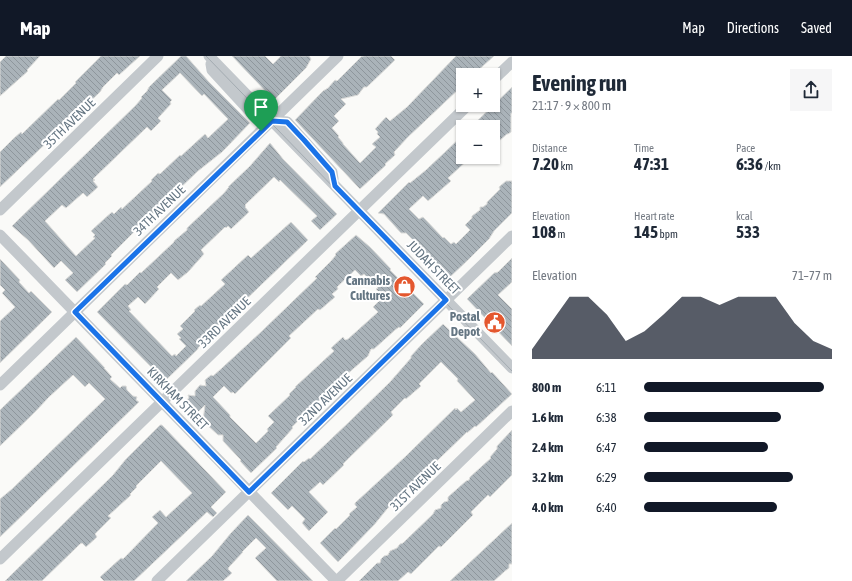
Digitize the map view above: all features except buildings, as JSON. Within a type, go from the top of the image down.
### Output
[{"type":"street","name":"35TH AVENUE","points":[[0,210],[158,56]]},
{"type":"street","name":"34TH AVENUE","points":[[0,385],[338,56]]},
{"type":"street","name":"JUDAH STREET","points":[[209,57],[512,368]]},
{"type":"street","points":[[500,73],[512,62]]},
{"type":"street","name":"33RD AVENUE","points":[[0,559],[461,112]]},
{"type":"street","name":"KIRKHAM STREET","points":[[0,235],[336,581]]},
{"type":"street","name":"32ND AVENUE","points":[[157,581],[512,236]]},
{"type":"street","name":"31ST AVENUE","points":[[336,581],[512,411]]},
{"type":"tram line","points":[[206,56],[512,371]]},
{"type":"place","name":"Cannabis Cultures","points":[[405,287]]},
{"type":"place","name":"Postal Depot","points":[[495,323]]},
{"type":"route","points":[[272,121],[287,122],[332,172],[335,186],[446,300],[249,492],[75,312],[261,131],[272,121]]}]
